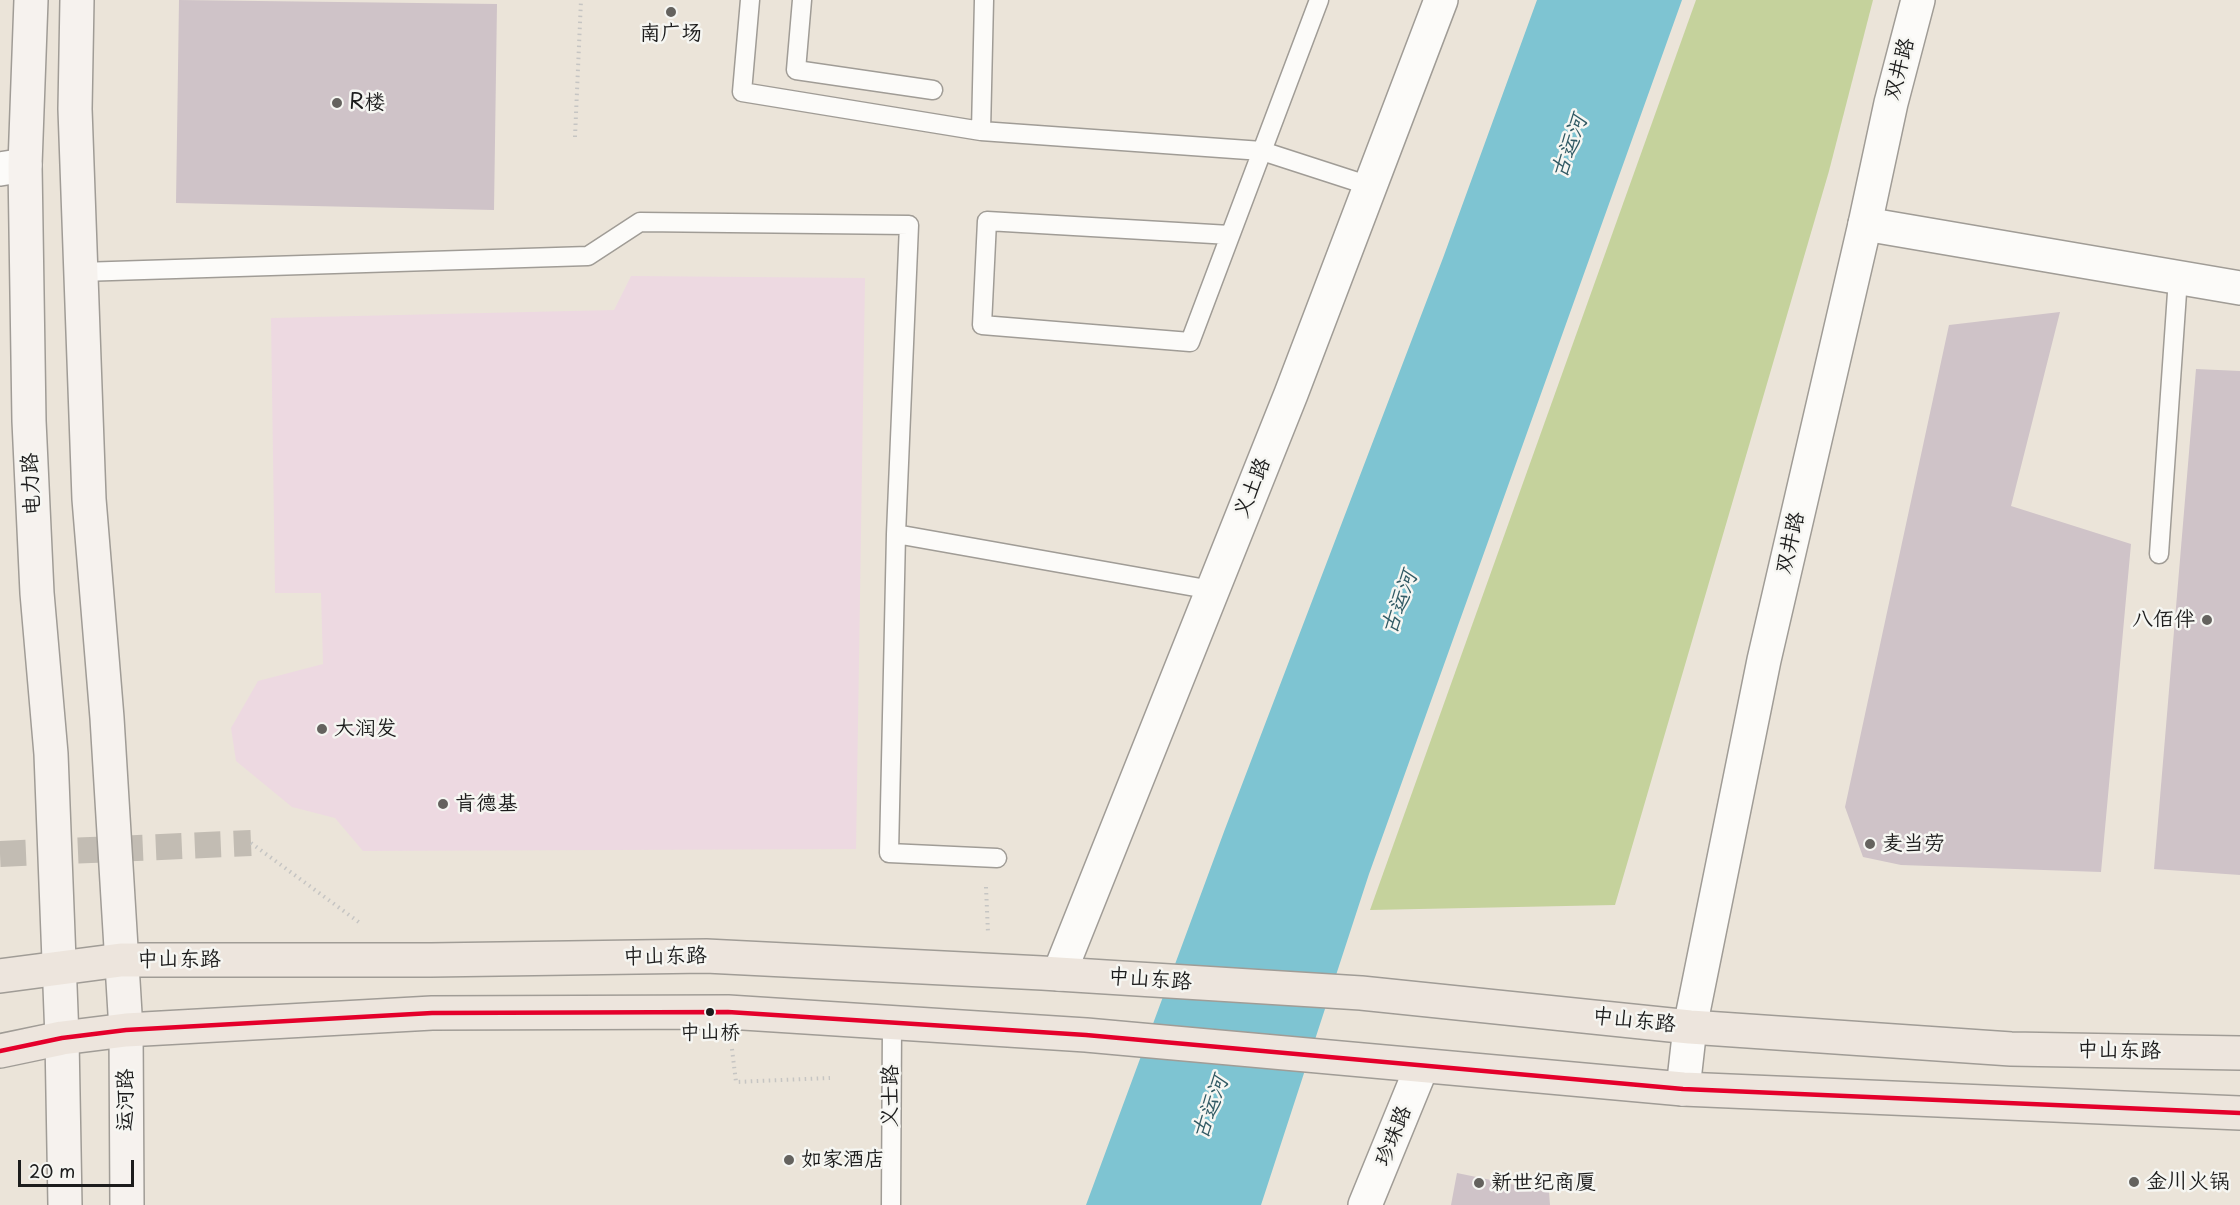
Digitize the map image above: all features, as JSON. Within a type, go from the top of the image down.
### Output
[{"type":"main road","name":"电力路","points":[[31,0],[13,167],[37,593],[51,754],[62,1038]]},
{"type":"main road","points":[[78,0],[75,109],[89,499],[107,718],[121,960]]},
{"type":"main road","name":"中山东路","points":[[0,976],[121,960],[421,960],[706,956],[990,970],[1361,993],[1689,1027],[2011,1049],[2240,1053]]},
{"type":"main road","name":"运河路","points":[[121,960],[126,1030],[127,1205]]},
{"type":"main road","points":[[0,1051],[62,1038],[126,1030],[444,1013],[728,1012],[1086,1035],[1683,1089],[2240,1113]]},
{"type":"main road","points":[[62,1038],[65,1205]]},
{"type":"street","name":"义土路","points":[[1059,974],[1291,394],[1441,0]]},
{"type":"street","name":"双井路","points":[[1683,1089],[1689,1027],[1764,660],[1891,103],[1918,0]]},
{"type":"street","points":[[1865,225],[2240,288]]},
{"type":"street","name":"珍珠路","points":[[1365,1205],[1422,1066]]},
{"type":"lane","points":[[750,0],[742,92],[981,131],[1262,151],[1370,186]]},
{"type":"lane","points":[[802,0],[796,70],[933,90]]},
{"type":"lane","points":[[981,131],[984,0]]},
{"type":"lane","points":[[1230,235],[987,221],[982,325],[1190,342],[1319,0]]},
{"type":"lane","points":[[80,272],[588,256],[640,222],[909,225],[896,534],[889,853],[997,858]]},
{"type":"lane","points":[[2159,554],[2178,278]]},
{"type":"lane","points":[[896,534],[1212,590]]},
{"type":"lane","name":"义士路","points":[[891,1205],[892,1024]]},
{"type":"path","points":[[575,137],[580,0]]},
{"type":"path","points":[[251,843],[364,926]]},
{"type":"path","points":[[986,883],[990,970]]},
{"type":"path","points":[[736,1082],[830,1078]]},
{"type":"shaded area","points":[[631,276],[865,278],[856,849],[363,851],[335,818],[292,807],[236,761],[231,728],[258,681],[323,664],[321,593],[275,593],[271,318],[614,310]]},
{"type":"green space","points":[[1696,0],[1873,0],[1829,171],[1615,905],[1370,910]]},
{"type":"water","name":"古运河","points":[[1537,0],[1682,0],[1369,874],[1261,1205],[1086,1205],[1225,829],[1443,258]]},
{"type":"building","name":"R楼","points":[[179,0],[497,4],[494,210],[176,203]]},
{"type":"building","points":[[2060,312],[2011,506],[2131,544],[2101,872],[1901,865],[1863,857],[1845,807],[1949,325]]},
{"type":"building","name":"八佰伴","points":[[2196,369],[2240,371],[2240,875],[2154,869]]},
{"type":"building","name":"新世纪商厦","points":[[1457,1173],[1549,1192],[1550,1205],[1451,1205]]},
{"type":"tunnel","points":[[0,854],[251,843]]},
{"type":"transit line","points":[[0,1051],[62,1038],[126,1030],[432,1013],[728,1012],[1086,1035],[1683,1089],[2240,1113]]},
{"type":"place","name":"南广场","points":[[671,12]]},
{"type":"place","name":"R楼","points":[[337,103]]},
{"type":"place","name":"八佰伴","points":[[2207,620]]},
{"type":"place","name":"大润发","points":[[322,729]]},
{"type":"place","name":"肯德基","points":[[443,804]]},
{"type":"place","name":"麦当劳","points":[[1870,844]]},
{"type":"place","name":"中山桥","points":[[710,1012]]},
{"type":"place","name":"如家酒店","points":[[789,1160]]},
{"type":"place","name":"金川火锅","points":[[2134,1182]]},
{"type":"place","name":"新世纪商厦","points":[[1479,1183]]}]
